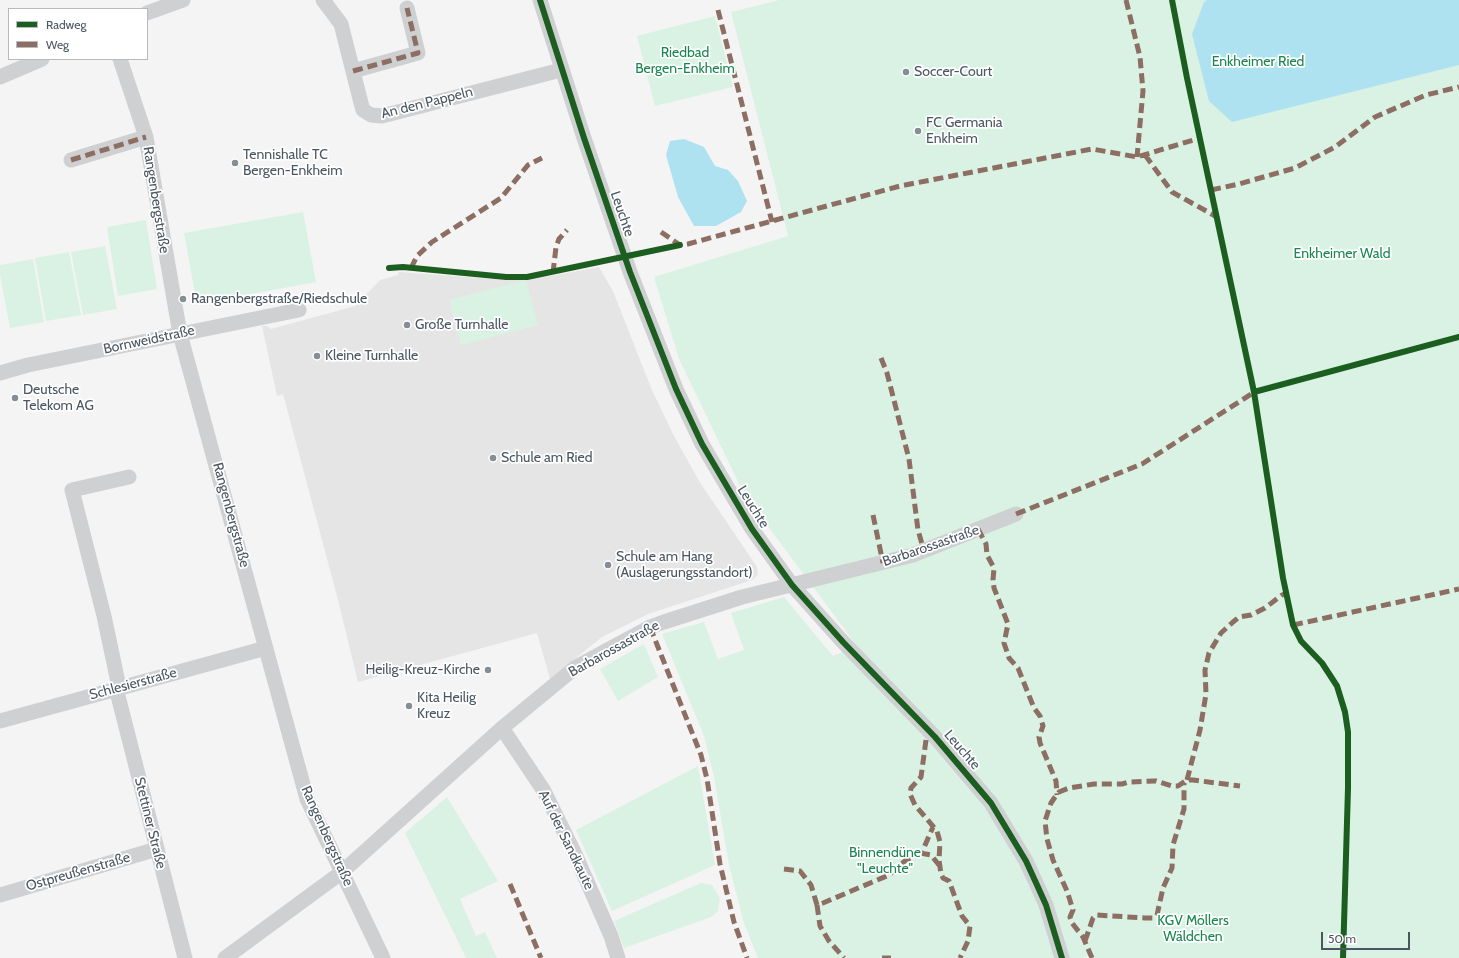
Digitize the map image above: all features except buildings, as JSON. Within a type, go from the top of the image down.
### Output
[{"type":"street","points":[[148,13],[183,0]]},
{"type":"street","name":"An den Pappeln","points":[[323,0],[341,24],[364,110],[366,113],[376,116],[562,70]]},
{"type":"street","name":"Leuchte","points":[[540,0],[630,272],[686,412],[723,481],[752,529],[792,585],[843,642],[935,737],[991,804],[1026,861],[1038,885],[1046,905],[1062,958]]},
{"type":"street","points":[[353,71],[418,53],[408,8]]},
{"type":"street","points":[[0,77],[40,60]]},
{"type":"street","name":"Rangenbergstraße","points":[[120,60],[146,138],[180,334],[307,799],[383,958]]},
{"type":"street","points":[[71,160],[146,138]]},
{"type":"street","name":"Bornweidstraße","points":[[0,374],[28,365],[299,310]]},
{"type":"street","name":"Stettiner Straße","points":[[128,477],[72,490],[104,616],[118,687],[157,849],[185,958]]},
{"type":"street","name":"Barbarossastraße","points":[[225,958],[342,872],[502,728],[576,667],[650,626],[742,597],[913,555],[1016,514]]},
{"type":"street","name":"Schlesierstraße","points":[[0,720],[266,648]]},
{"type":"street","name":"Auf der Sandkaute","points":[[502,728],[544,791],[578,861],[611,936],[618,958]]},
{"type":"street","name":"Ostpreußenstraße","points":[[0,895],[157,849]]},
{"type":"shaded area","name":"Schule am Ried","points":[[599,267],[613,291],[651,388],[673,434],[699,481],[757,567],[758,575],[752,580],[648,614],[602,637],[550,679],[537,633],[358,682],[337,596],[283,394],[277,396],[262,326],[267,326],[271,329],[355,306],[380,280],[398,275],[399,272],[507,280],[550,276]]},
{"type":"green space","points":[[779,0],[1459,0],[1459,958],[1095,958],[1092,955],[1082,958],[758,958],[744,923],[729,865],[714,777],[704,736],[662,634],[704,622],[718,659],[744,650],[731,613],[784,597],[833,656],[857,646],[744,494],[679,359],[654,277],[788,236],[731,12]]},
{"type":"green space","name":"Riedbad Bergen-Enkheim","points":[[715,16],[733,87],[655,106],[637,36]]},
{"type":"green space","points":[[303,212],[316,282],[197,304],[184,233]]},
{"type":"green space","points":[[146,220],[157,289],[118,296],[107,227]]},
{"type":"green space","points":[[105,246],[117,309],[83,315],[71,252]]},
{"type":"green space","points":[[69,252],[81,315],[46,321],[35,258]]},
{"type":"green space","points":[[33,259],[44,322],[10,328],[0,275],[0,265]]},
{"type":"green space","points":[[526,280],[538,325],[461,345],[449,300]]},
{"type":"green space","points":[[644,644],[658,677],[618,701],[600,669]]},
{"type":"green space","points":[[698,766],[715,865],[612,911],[576,830]]},
{"type":"green space","points":[[447,797],[498,881],[460,899],[476,936],[485,932],[497,958],[466,958],[405,833]]},
{"type":"green space","points":[[701,883],[712,885],[720,898],[718,911],[711,917],[624,948],[614,921]]},
{"type":"water","name":"Enkheimer Ried","points":[[1207,0],[1459,0],[1459,65],[1232,122],[1209,101],[1192,34],[1204,2]]},
{"type":"water","points":[[684,139],[704,147],[715,166],[728,170],[738,181],[747,201],[741,212],[716,226],[694,226],[678,197],[666,155],[670,141]]},
{"type":"marked path","points":[[1126,0],[1140,57],[1143,91],[1137,157]]},
{"type":"marked path","points":[[353,71],[418,53],[407,8]]},
{"type":"marked path","points":[[718,10],[772,222]]},
{"type":"marked path","points":[[1211,190],[1239,184],[1295,168],[1335,147],[1375,117],[1426,95],[1459,87]]},
{"type":"marked path","points":[[71,160],[146,137]]},
{"type":"marked path","points":[[661,232],[680,245],[688,244],[900,186],[1092,149],[1137,157],[1200,138]]},
{"type":"marked path","points":[[1145,155],[1172,192],[1217,217]]},
{"type":"marked path","points":[[411,268],[417,256],[432,242],[501,198],[528,165],[542,158]]},
{"type":"marked path","points":[[553,273],[556,247],[559,239],[567,230]]},
{"type":"marked path","points":[[881,358],[887,373],[909,459],[918,530],[924,551]]},
{"type":"marked path","points":[[1016,514],[1142,464],[1256,391]]},
{"type":"marked path","points":[[873,515],[883,563]]},
{"type":"marked path","points":[[978,529],[986,544],[987,555],[994,568],[994,588],[1008,624],[1004,643],[1009,658],[1018,668],[1034,708],[1040,716],[1043,726],[1039,737],[1040,743],[1056,781],[1057,795]]},
{"type":"marked path","points":[[1293,625],[1459,589]]},
{"type":"marked path","points":[[1187,780],[1200,730],[1206,694],[1205,670],[1209,653],[1221,633],[1239,617],[1251,615],[1265,608],[1287,593]]},
{"type":"marked path","points":[[650,627],[701,755],[707,779],[720,864],[734,922],[747,958]]},
{"type":"marked path","points":[[926,740],[921,777],[911,788],[910,794],[915,805],[937,831],[940,842],[939,860],[941,874],[943,878],[949,881],[962,916],[970,926],[968,941],[960,958]]},
{"type":"marked path","points":[[1092,958],[1083,937],[1072,923],[1070,917],[1073,910],[1067,891],[1053,860],[1047,839],[1045,821],[1051,803],[1059,792],[1069,788],[1094,784],[1122,784],[1129,782],[1156,781],[1172,786],[1178,786],[1187,780],[1240,786]]},
{"type":"marked path","points":[[1085,941],[1093,918],[1096,915],[1145,918],[1154,918],[1157,915],[1163,888],[1172,868],[1173,845],[1184,809],[1184,783]]},
{"type":"marked path","points":[[784,869],[800,871],[811,885],[817,905],[889,875],[906,860],[922,852],[933,827]]},
{"type":"marked path","points":[[920,853],[931,855],[939,865]]},
{"type":"marked path","points":[[510,884],[541,958]]},
{"type":"marked path","points":[[817,905],[820,926],[829,941],[844,958]]},
{"type":"marked path","points":[[882,958],[891,958]]},
{"type":"cycle path","points":[[540,0],[584,138],[630,272],[676,389],[702,444],[752,529],[792,585],[843,642],[935,737],[991,803],[1026,861],[1037,885],[1046,905],[1062,958]]},
{"type":"cycle path","points":[[1172,0],[1187,78],[1254,392],[1283,578],[1293,625],[1301,641],[1322,663],[1337,686],[1345,712],[1348,732],[1348,788],[1343,958]]},
{"type":"cycle path","points":[[389,268],[403,267],[506,277],[527,277],[680,245]]},
{"type":"cycle path","points":[[1254,392],[1459,337]]},
{"type":"place","name":"Soccer-Court","points":[[906,72]]},
{"type":"place","name":"FC Germania Enkheim","points":[[918,131]]},
{"type":"place","name":"Tennishalle TC Bergen-Enkheim","points":[[235,163]]},
{"type":"place","name":"Rangenbergstraße/Riedschule","points":[[183,299]]},
{"type":"place","name":"Große Turnhalle","points":[[407,325]]},
{"type":"place","name":"Kleine Turnhalle","points":[[317,356]]},
{"type":"place","name":"Deutsche Telekom AG","points":[[15,398]]},
{"type":"place","name":"Schule am Ried","points":[[493,458]]},
{"type":"place","name":"Schule am Hang (Auslagerungsstandort)","points":[[608,565]]},
{"type":"place","name":"Heilig-Kreuz-Kirche","points":[[488,670]]},
{"type":"place","name":"Kita Heilig Kreuz","points":[[409,706]]},
{"type":"park label","name":"Enkheimer Wald","points":[[1342,254]]},
{"type":"park label","name":"Binnendüne \"Leuchte\"","points":[[885,862]]},
{"type":"park label","name":"KGV Möllers Wäldchen","points":[[1193,930]]}]
